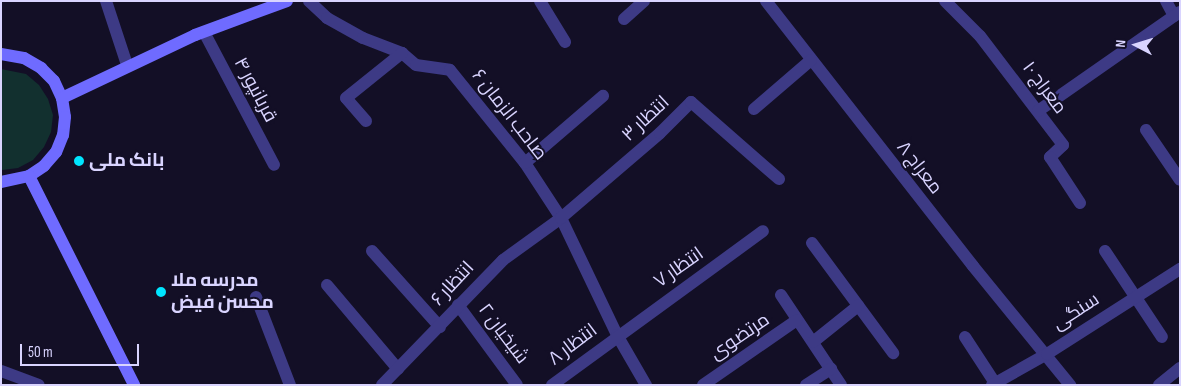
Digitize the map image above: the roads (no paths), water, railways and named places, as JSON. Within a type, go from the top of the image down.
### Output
[{"type":"main road","points":[[62,98],[127,65],[204,32],[287,1]]},
{"type":"main road","points":[[1,54],[24,58],[41,68],[54,81],[62,98],[65,116],[63,135],[56,152],[44,166],[29,176],[1,182]]},
{"type":"main road","points":[[29,176],[134,385]]},
{"type":"street","points":[[106,1],[127,65]]},
{"type":"street","name":"صاحب الزمان ۶","points":[[309,1],[327,18],[363,38],[402,53],[416,65],[450,70],[525,163],[560,218],[617,335],[646,385]]},
{"type":"street","points":[[540,1],[565,42]]},
{"type":"street","points":[[624,20],[644,1]]},
{"type":"street","name":"معراج ۸","points":[[766,1],[973,266],[1047,354],[1070,385]]},
{"type":"street","name":"معراج ۱۰","points":[[945,1],[980,36],[1063,145],[1050,156],[1080,203]]},
{"type":"street","points":[[1038,111],[1177,14],[1166,1]]},
{"type":"street","name":"قربانپور ۴","points":[[204,32],[274,165]]},
{"type":"street","points":[[366,121],[346,98],[402,53]]},
{"type":"street","points":[[754,109],[812,60]]},
{"type":"street","points":[[525,163],[603,96]]},
{"type":"street","name":"انتظار ۳","points":[[560,218],[660,134],[691,102],[779,179]]},
{"type":"street","points":[[1146,130],[1180,180]]},
{"type":"street","name":"انتظار ۶","points":[[382,385],[440,327],[458,305],[502,260],[560,218]]},
{"type":"street","name":"انتظار ۷","points":[[617,335],[763,231]]},
{"type":"street","points":[[812,244],[893,353]]},
{"type":"street","points":[[372,251],[440,327]]},
{"type":"street","points":[[1105,252],[1162,337]]},
{"type":"street","name":"سنگی","points":[[993,384],[1047,354],[1180,269]]},
{"type":"street","points":[[327,285],[398,369]]},
{"type":"street","points":[[781,295],[841,385]]},
{"type":"street","points":[[256,297],[290,385]]},
{"type":"street","name":"شیخیان ۲","points":[[458,305],[517,385]]},
{"type":"street","points":[[813,342],[858,306]]},
{"type":"street","name":"مرتضوی","points":[[703,385],[797,320]]},
{"type":"street","name":"انتظار ۸","points":[[552,385],[617,335]]},
{"type":"street","points":[[965,337],[993,384]]},
{"type":"street","points":[[1159,385],[1180,368]]},
{"type":"street","points":[[806,385],[830,369]]},
{"type":"street","points":[[1,372],[36,384]]},
{"type":"place","name":"بانک ملی","points":[[79,161]]},
{"type":"place","name":"مدرسه ملا محسن فیض","points":[[161,292]]}]
